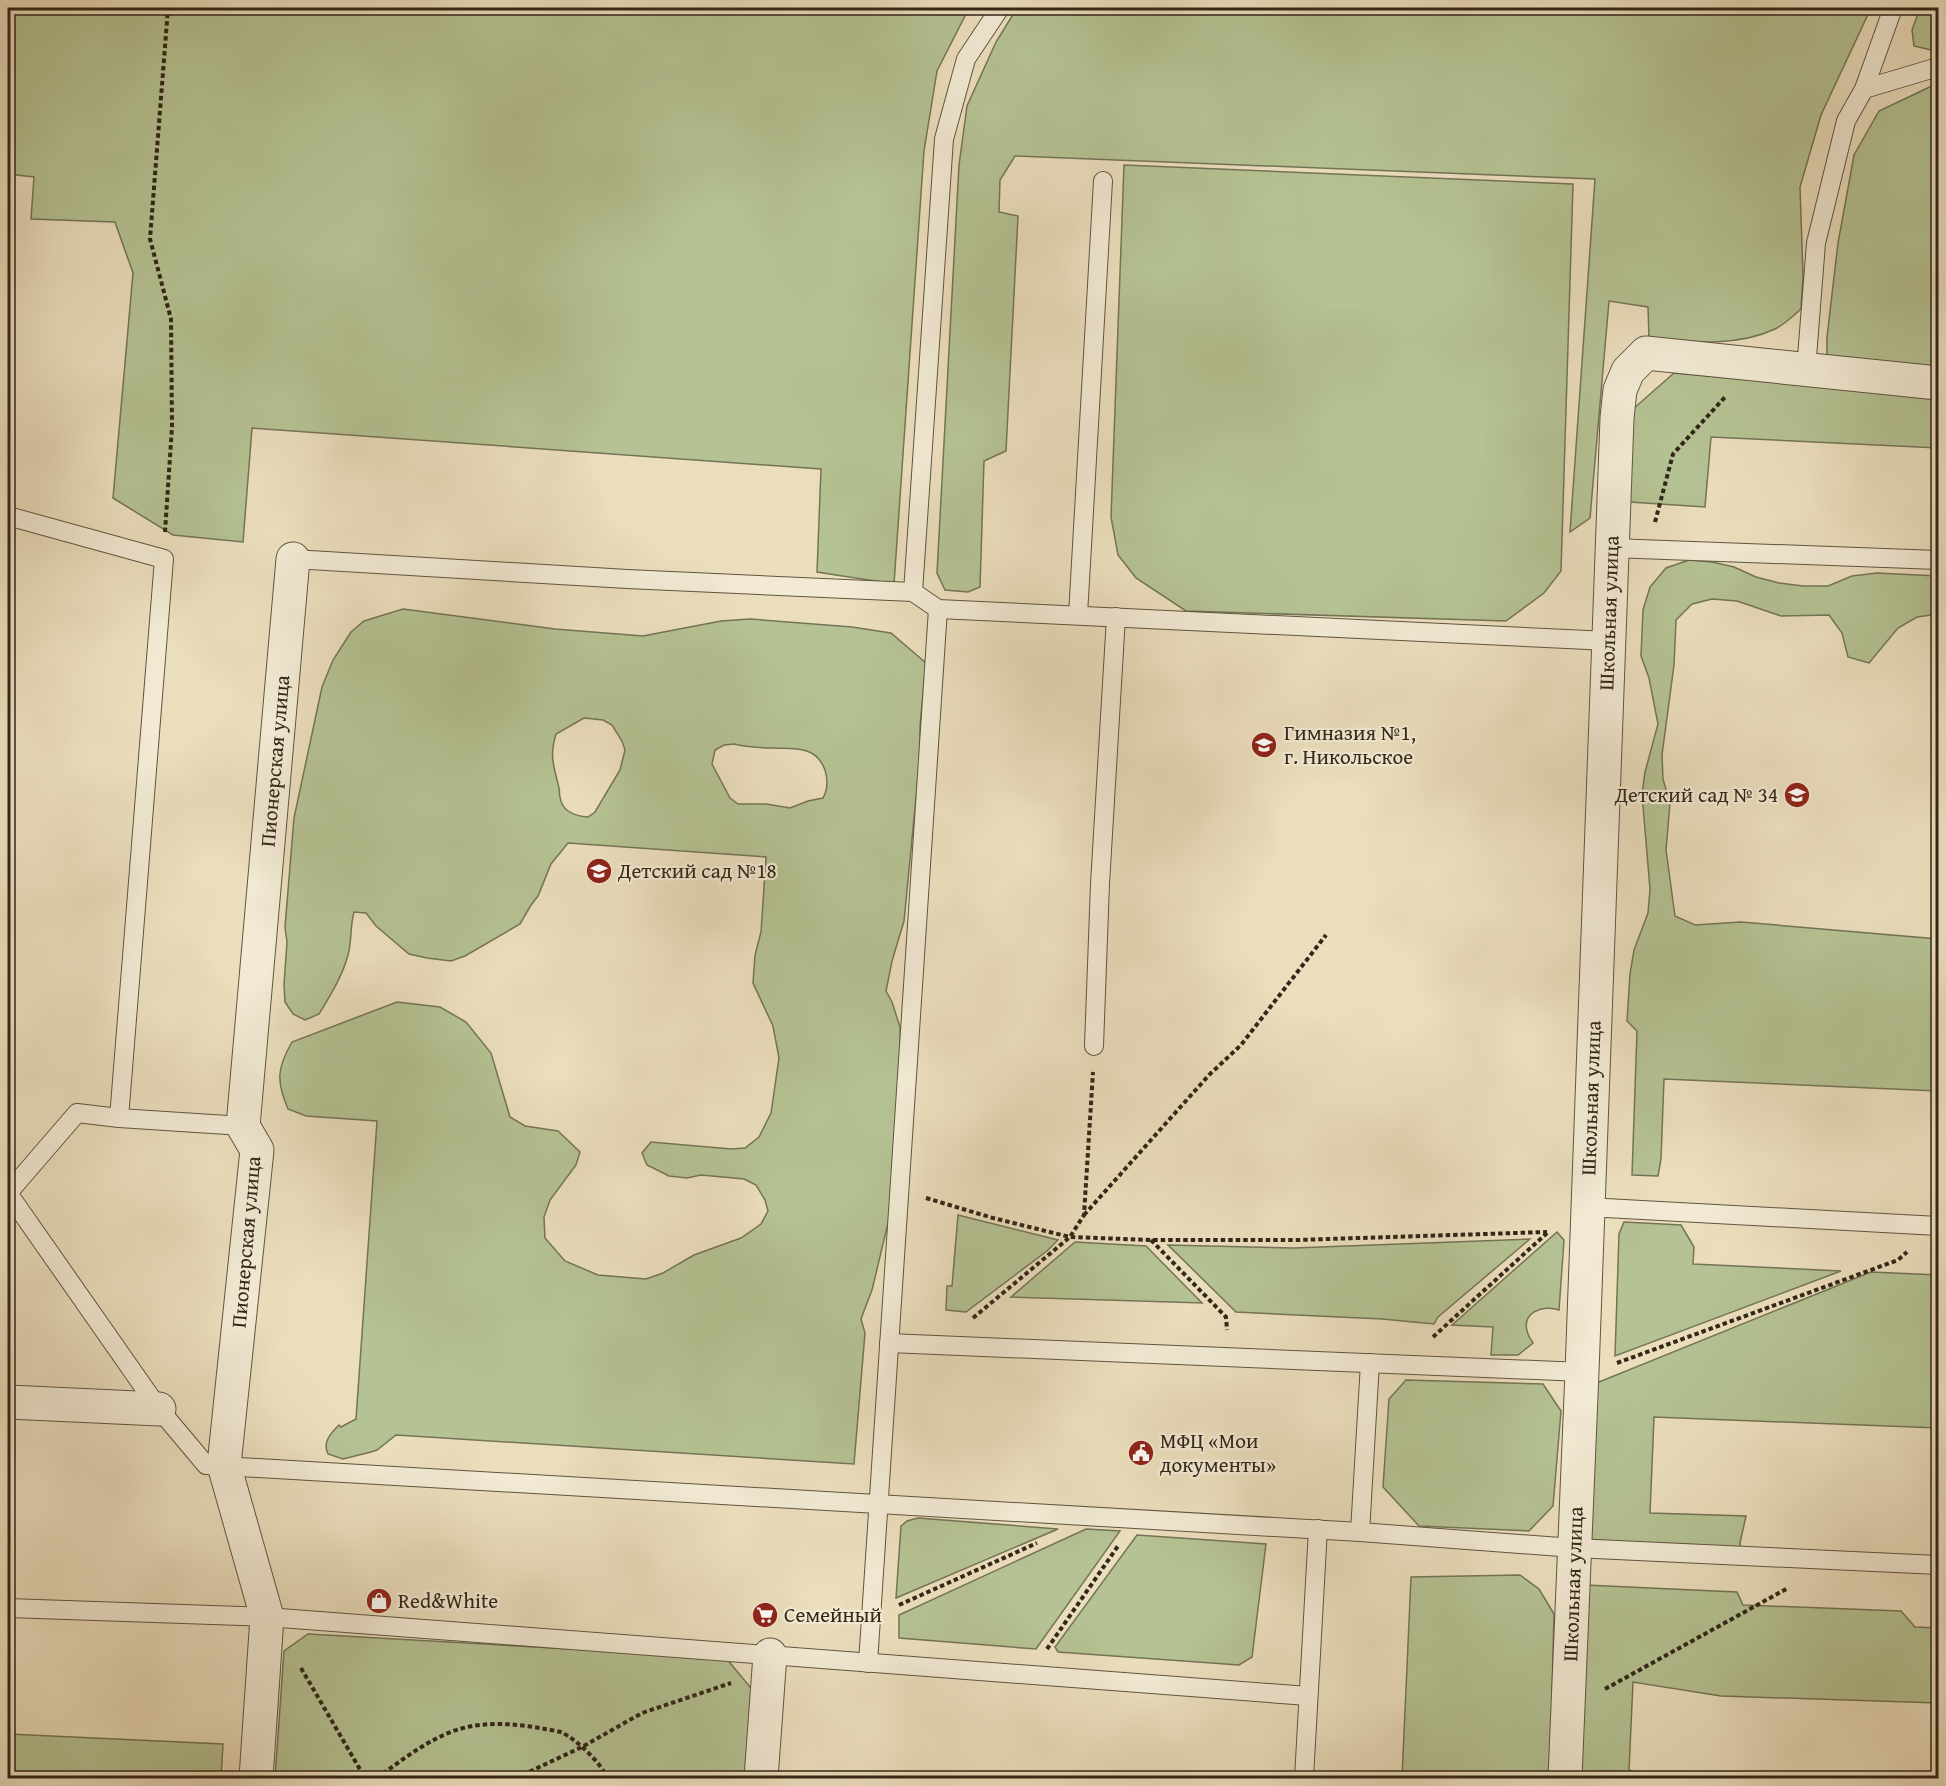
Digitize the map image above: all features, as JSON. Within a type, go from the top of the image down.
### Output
[{"type":"street","name":"Школьная улица","points":[[1565,1779],[1617,418],[1620,390],[1628,371],[1646,353],[1755,365]]},
{"type":"street","points":[[1755,365],[1938,383]]},
{"type":"street","name":"Пионерская улица","points":[[256,1779],[267,1617],[224,1466],[257,1150],[243,1126],[293,559]]},
{"type":"street","points":[[8,1402],[159,1409]]},
{"type":"street","points":[[761,1779],[770,1655]]},
{"type":"lane","points":[[912,592],[944,139],[966,59],[1000,8]]},
{"type":"lane","points":[[1806,370],[1816,243],[1846,122],[1864,89],[1893,8]]},
{"type":"lane","points":[[1864,89],[1938,67]]},
{"type":"lane","points":[[1078,615],[1103,181]]},
{"type":"lane","points":[[8,516],[164,559],[119,1118]]},
{"type":"lane","points":[[1612,548],[1938,560]]},
{"type":"lane","points":[[293,559],[615,578],[912,592],[938,609],[1609,641]]},
{"type":"lane","points":[[868,1663],[938,609]]},
{"type":"lane","points":[[1094,1046],[1100,884],[1116,617]]},
{"type":"lane","points":[[243,1126],[77,1113],[8,1193],[159,1409],[206,1465],[1318,1529],[1574,1548],[1938,1565]]},
{"type":"lane","points":[[1587,1207],[1938,1226]]},
{"type":"lane","points":[[889,1343],[1582,1372]]},
{"type":"lane","points":[[1360,1532],[1370,1363]]},
{"type":"lane","points":[[1304,1779],[1318,1529]]},
{"type":"lane","points":[[8,1608],[267,1617],[1308,1696]]},
{"type":"path","points":[[164,559],[172,427],[171,319],[150,239],[168,8]]},
{"type":"path","points":[[1648,549],[1673,454],[1755,365]]},
{"type":"path","points":[[940,1345],[1071,1237],[1084,1215],[1209,1075],[1241,1045],[1326,935]]},
{"type":"path","points":[[1084,1215],[1094,1046]]},
{"type":"path","points":[[925,1198],[1071,1237],[1151,1240],[1297,1240],[1547,1232]]},
{"type":"path","points":[[1402,1364],[1553,1229]]},
{"type":"path","points":[[1151,1240],[1226,1317],[1227,1357]]},
{"type":"path","points":[[1582,1372],[1605,1368],[1898,1260],[1914,1247]]},
{"type":"path","points":[[1028,1675],[1137,1519]]},
{"type":"path","points":[[871,1618],[1044,1540]]},
{"type":"path","points":[[1568,1710],[1838,1560]]},
{"type":"path","points":[[297,1662],[365,1779]]},
{"type":"path","points":[[516,1779],[642,1713],[740,1679]]},
{"type":"path","points":[[377,1779],[420,1748],[447,1733],[471,1726],[497,1724],[530,1726],[562,1733],[582,1746],[608,1779]]},
{"type":"green space","points":[[8,8],[969,8],[937,71],[924,151],[894,584],[817,572],[821,469],[252,428],[243,542],[173,535],[113,498],[133,273],[115,222],[31,219],[34,177],[8,174]]},
{"type":"green space","points":[[1017,8],[1871,8],[1821,115],[1800,187],[1803,276],[1801,309],[1779,327],[1745,339],[1713,342],[1681,341],[1649,339],[1648,307],[1609,301],[1590,518],[1570,532],[1595,179],[1015,156],[1000,180],[999,212],[1018,216],[1006,451],[984,461],[980,587],[968,592],[945,590],[937,573],[959,165],[967,106],[996,42]]},
{"type":"green space","points":[[1920,8],[1938,8],[1938,47],[1931,50],[1914,46],[1912,30]]},
{"type":"green space","points":[[1938,83],[1938,370],[1827,360],[1827,337],[1838,243],[1854,155],[1879,111]]},
{"type":"green space","points":[[1124,165],[1573,184],[1561,571],[1544,593],[1506,621],[1186,611],[1136,578],[1118,555],[1111,517]]},
{"type":"green space","points":[[1674,373],[1938,396],[1938,448],[1711,437],[1705,507],[1630,502],[1633,409]]},
{"type":"green space","points":[[1689,560],[1734,567],[1756,577],[1803,586],[1828,586],[1852,576],[1877,573],[1938,576],[1938,614],[1917,617],[1898,628],[1869,663],[1848,657],[1842,633],[1829,615],[1781,616],[1737,601],[1712,599],[1692,604],[1676,620],[1674,665],[1662,755],[1663,779],[1670,803],[1666,850],[1675,916],[1695,925],[1741,922],[1938,939],[1938,1091],[1664,1079],[1661,1159],[1658,1176],[1632,1175],[1637,1031],[1627,1021],[1634,950],[1648,913],[1650,889],[1642,794],[1645,772],[1658,724],[1649,678],[1641,656],[1643,610],[1650,587],[1666,568]]},
{"type":"green space","name":"Детский сад №18","points":[[403,609],[555,629],[643,636],[721,621],[750,619],[852,627],[891,633],[926,663],[920,726],[920,757],[904,921],[886,991],[900,1027],[901,1077],[889,1219],[872,1290],[861,1319],[865,1333],[854,1464],[396,1435],[371,1452],[343,1459],[328,1454],[326,1446],[333,1431],[339,1425],[341,1427],[356,1419],[377,1121],[306,1116],[288,1109],[281,1090],[280,1075],[283,1060],[292,1042],[397,1002],[440,1007],[466,1022],[491,1053],[510,1117],[525,1126],[558,1131],[580,1152],[576,1165],[550,1200],[544,1217],[545,1238],[565,1261],[598,1275],[646,1279],[663,1273],[694,1255],[741,1238],[761,1224],[768,1211],[765,1200],[756,1185],[744,1179],[701,1175],[687,1178],[669,1176],[647,1165],[642,1153],[651,1142],[731,1149],[745,1148],[759,1137],[771,1113],[779,1058],[773,1026],[753,983],[755,955],[761,932],[766,857],[568,843],[551,864],[538,896],[520,924],[465,956],[451,961],[409,954],[376,926],[366,913],[354,912],[346,963],[319,1014],[305,1020],[293,1014],[285,1002],[284,985],[287,942],[285,927],[294,818],[322,687],[333,660],[351,632],[364,621]],"holes":[[[584,718],[603,720],[612,725],[625,750],[620,770],[595,812],[588,817],[578,816],[563,806],[553,755],[556,734]],[[734,744],[810,752],[821,762],[827,777],[823,798],[790,808],[766,804],[738,804],[730,798],[712,764],[715,750],[724,745]]]},
{"type":"green space","points":[[958,1215],[1058,1240],[1047,1251],[966,1312],[946,1310],[947,1286],[952,1286]]},
{"type":"green space","points":[[1624,1222],[1681,1225],[1694,1247],[1693,1264],[1841,1271],[1615,1356],[1619,1234]]},
{"type":"green space","points":[[1557,1232],[1564,1240],[1559,1310],[1540,1309],[1530,1316],[1526,1327],[1533,1343],[1518,1355],[1491,1355],[1493,1327],[1452,1325]]},
{"type":"green space","points":[[1530,1239],[1438,1317],[1434,1324],[1382,1319],[1236,1312],[1168,1245],[1294,1248]]},
{"type":"green space","points":[[1075,1242],[1146,1246],[1202,1303],[1011,1297]]},
{"type":"green space","points":[[1871,1272],[1938,1275],[1938,1428],[1654,1417],[1650,1513],[1746,1516],[1741,1548],[1590,1543],[1594,1384]]},
{"type":"green space","points":[[1406,1380],[1543,1384],[1561,1411],[1553,1506],[1529,1531],[1419,1526],[1383,1487],[1389,1399]]},
{"type":"green space","points":[[918,1518],[1058,1529],[896,1598],[901,1526],[907,1521]]},
{"type":"green space","points":[[1086,1529],[1120,1531],[1036,1649],[899,1638],[899,1615]]},
{"type":"green space","points":[[1137,1535],[1266,1544],[1252,1657],[1239,1665],[1058,1652],[1055,1647]]},
{"type":"green space","points":[[1520,1575],[1539,1589],[1554,1614],[1550,1778],[1402,1778],[1411,1577]]},
{"type":"green space","points":[[1585,1585],[1737,1592],[1743,1605],[1901,1611],[1915,1627],[1938,1628],[1938,1703],[1721,1696],[1633,1682],[1629,1770],[1648,1776],[1684,1778],[1574,1778]]},
{"type":"green space","points":[[308,1634],[726,1658],[755,1693],[749,1778],[275,1778],[284,1651]]},
{"type":"green space","points":[[8,1734],[223,1744],[221,1778],[8,1778]]},
{"type":"place","name":"Гимназия №1, г. Никольское","points":[[1264,745]]},
{"type":"place","name":"Детский сад № 34","points":[[1797,795]]},
{"type":"place","name":"Детский сад №18","points":[[599,871]]},
{"type":"place","name":"МФЦ «Мои документы»","points":[[1141,1453]]},
{"type":"place","name":"Red&White","points":[[379,1601]]},
{"type":"place","name":"Семейный","points":[[765,1615]]}]
